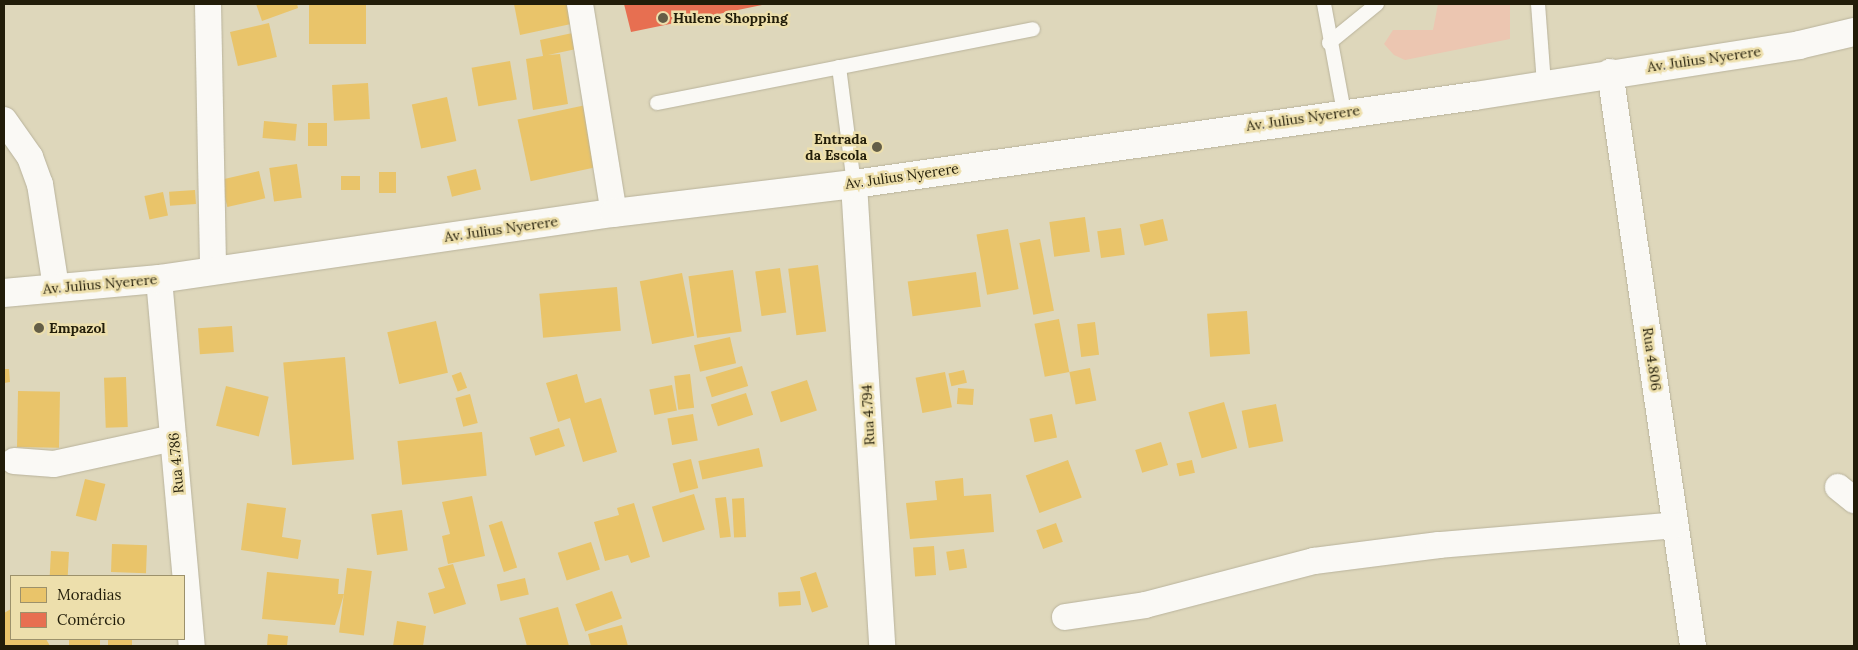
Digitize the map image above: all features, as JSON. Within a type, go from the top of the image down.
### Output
[{"type":"main road","name":"Av. Julius Nyerere","points":[[4,293],[159,279],[614,213],[854,184],[1544,84],[1610,72],[1799,45],[1854,32]]},
{"type":"main road","name":"Av. Julius Nyerere","points":[[1799,45],[1854,46]]},
{"type":"street","points":[[208,4],[213,271]]},
{"type":"street","points":[[580,4],[614,213]]},
{"type":"street","name":"Rua 4.806","points":[[1610,72],[1693,646]]},
{"type":"street","points":[[4,120],[30,157],[40,184],[56,287]]},
{"type":"street","name":"Rua 4.794","points":[[854,184],[882,646]]},
{"type":"street","name":"Rua 4.786","points":[[159,279],[192,646]]},
{"type":"street","points":[[14,461],[54,464],[174,438]]},
{"type":"street","points":[[1065,617],[1145,605],[1314,562],[1439,545],[1675,525]]},
{"type":"lane","points":[[1324,4],[1329,43],[1344,112]]},
{"type":"lane","points":[[1329,43],[1377,4]]},
{"type":"lane","points":[[1538,4],[1544,84]]},
{"type":"lane","points":[[657,103],[1033,30]]},
{"type":"lane","points":[[840,67],[854,184]]},
{"type":"shaded area","points":[[1438,4],[1510,4],[1510,39],[1405,60],[1394,55],[1384,44],[1393,30],[1433,30]]},
{"type":"building: Moradias","points":[[256,4],[297,4],[298,8],[262,21]]},
{"type":"building: Moradias","points":[[309,4],[366,4],[366,44],[309,44]]},
{"type":"building: Moradias","points":[[514,4],[567,4],[571,24],[520,35]]},
{"type":"building: Moradias","points":[[269,23],[277,57],[238,66],[230,32]]},
{"type":"building: Moradias","points":[[577,32],[581,48],[548,55],[560,54],[568,104],[533,110],[526,59],[543,56],[540,40]]},
{"type":"building: Moradias","points":[[510,61],[517,99],[478,106],[472,68]]},
{"type":"building: Moradias","points":[[368,83],[370,119],[334,121],[332,85]]},
{"type":"building: Moradias","points":[[447,97],[456,141],[421,149],[412,104]]},
{"type":"building: Moradias","points":[[586,105],[599,167],[531,181],[518,120]]},
{"type":"building: Moradias","points":[[264,121],[297,124],[295,141],[263,138]]},
{"type":"building: Moradias","points":[[308,123],[327,123],[327,146],[308,146]]},
{"type":"building: Moradias","points":[[297,164],[302,198],[274,202],[269,168]]},
{"type":"building: Moradias","points":[[476,169],[481,189],[452,197],[447,176]]},
{"type":"building: Moradias","points":[[259,171],[265,198],[227,207],[221,180]]},
{"type":"building: Moradias","points":[[379,172],[396,172],[396,193],[379,193]]},
{"type":"building: Moradias","points":[[341,176],[360,176],[360,190],[341,190]]},
{"type":"building: Moradias","points":[[195,190],[196,204],[170,206],[169,192]]},
{"type":"building: Moradias","points":[[163,192],[168,215],[149,219],[144,196]]},
{"type":"building: Moradias","points":[[1085,217],[1090,252],[1054,257],[1049,222]]},
{"type":"building: Moradias","points":[[1163,219],[1168,240],[1145,246],[1140,224]]},
{"type":"building: Moradias","points":[[1121,228],[1125,255],[1101,258],[1097,231]]},
{"type":"building: Moradias","points":[[1008,229],[1019,289],[987,295],[976,235]]},
{"type":"building: Moradias","points":[[1040,239],[1054,311],[1033,315],[1019,243]]},
{"type":"building: Moradias","points":[[818,265],[826,332],[796,335],[788,269]]},
{"type":"building: Moradias","points":[[780,268],[786,313],[762,316],[755,271]]},
{"type":"building: Moradias","points":[[733,270],[742,331],[697,338],[688,276]]},
{"type":"building: Moradias","points":[[976,272],[981,307],[913,316],[908,282]]},
{"type":"building: Moradias","points":[[682,273],[694,336],[652,344],[640,281]]},
{"type":"building: Moradias","points":[[617,287],[621,331],[543,338],[539,294]]},
{"type":"building: Moradias","points":[[1247,311],[1250,354],[1210,357],[1207,314]]},
{"type":"building: Moradias","points":[[1059,319],[1069,372],[1045,377],[1034,324]]},
{"type":"building: Moradias","points":[[436,321],[448,373],[399,384],[387,332]]},
{"type":"building: Moradias","points":[[1095,322],[1099,355],[1081,357],[1077,324]]},
{"type":"building: Moradias","points":[[232,326],[234,352],[200,354],[198,328]]},
{"type":"building: Moradias","points":[[730,337],[736,363],[700,372],[694,345]]},
{"type":"building: Moradias","points":[[345,357],[354,460],[292,465],[283,362]]},
{"type":"building: Moradias","points":[[742,366],[748,386],[712,397],[706,377]]},
{"type":"building: Moradias","points":[[1090,368],[1096,400],[1076,404],[1069,372]]},
{"type":"building: Moradias","points":[[4,369],[9,369],[10,382],[4,383]]},
{"type":"building: Moradias","points":[[964,370],[967,383],[951,386],[948,374]]},
{"type":"building: Moradias","points":[[461,372],[467,388],[458,391],[452,376]]},
{"type":"building: Moradias","points":[[945,372],[952,407],[922,413],[916,378]]},
{"type":"building: Moradias","points":[[577,374],[585,403],[601,398],[617,452],[583,462],[570,418],[558,422],[546,383]]},
{"type":"building: Moradias","points":[[690,374],[694,408],[678,410],[674,376]]},
{"type":"building: Moradias","points":[[126,377],[128,427],[106,428],[104,378]]},
{"type":"building: Moradias","points":[[807,380],[817,410],[781,422],[771,392]]},
{"type":"building: Moradias","points":[[672,385],[677,411],[654,415],[649,389]]},
{"type":"building: Moradias","points":[[226,386],[269,397],[259,436],[216,426]]},
{"type":"building: Moradias","points":[[958,388],[974,389],[973,405],[957,404]]},
{"type":"building: Moradias","points":[[18,391],[60,392],[59,448],[17,447]]},
{"type":"building: Moradias","points":[[746,393],[753,415],[718,426],[711,404]]},
{"type":"building: Moradias","points":[[470,394],[478,423],[463,427],[456,398]]},
{"type":"building: Moradias","points":[[1224,402],[1237,448],[1202,458],[1188,412]]},
{"type":"building: Moradias","points":[[1276,404],[1283,441],[1249,448],[1242,411]]},
{"type":"building: Moradias","points":[[693,414],[698,441],[672,445],[667,419]]},
{"type":"building: Moradias","points":[[1052,414],[1057,437],[1034,442],[1030,419]]},
{"type":"building: Moradias","points":[[559,428],[565,446],[535,456],[530,438]]},
{"type":"building: Moradias","points":[[482,432],[487,476],[402,485],[397,441]]},
{"type":"building: Moradias","points":[[1161,442],[1168,465],[1142,473],[1135,450]]},
{"type":"building: Moradias","points":[[759,448],[763,467],[702,479],[698,461]]},
{"type":"building: Moradias","points":[[691,459],[698,488],[680,493],[673,464]]},
{"type":"building: Moradias","points":[[1068,460],[1082,498],[1039,513],[1026,475]]},
{"type":"building: Moradias","points":[[1192,460],[1195,473],[1179,476],[1176,464]]},
{"type":"building: Moradias","points":[[963,478],[964,496],[991,494],[994,532],[910,539],[906,503],[937,500],[935,481]]},
{"type":"building: Moradias","points":[[85,479],[105,484],[96,521],[76,516]]},
{"type":"building: Moradias","points":[[694,494],[705,529],[663,542],[652,507]]},
{"type":"building: Moradias","points":[[472,496],[485,556],[448,564],[442,536],[450,534],[442,502]]},
{"type":"building: Moradias","points":[[726,497],[731,537],[720,538],[715,498]]},
{"type":"building: Moradias","points":[[744,498],[746,537],[734,538],[732,499]]},
{"type":"building: Moradias","points":[[247,503],[286,508],[282,537],[301,540],[298,559],[241,550]]},
{"type":"building: Moradias","points":[[634,503],[650,557],[631,563],[628,555],[605,561],[594,522],[619,515],[617,508]]},
{"type":"building: Moradias","points":[[402,510],[408,551],[377,555],[371,514]]},
{"type":"building: Moradias","points":[[502,521],[517,568],[504,572],[489,525]]},
{"type":"building: Moradias","points":[[1056,523],[1063,542],[1043,549],[1036,530]]},
{"type":"building: Moradias","points":[[591,542],[600,570],[567,580],[558,553]]},
{"type":"building: Moradias","points":[[112,544],[147,545],[146,573],[111,572]]},
{"type":"building: Moradias","points":[[934,546],[936,575],[915,576],[913,547]]},
{"type":"building: Moradias","points":[[964,549],[967,568],[949,571],[946,552]]},
{"type":"building: Moradias","points":[[51,551],[69,552],[68,575],[50,575]]},
{"type":"building: Moradias","points":[[453,564],[466,604],[434,614],[428,593],[445,588],[438,568]]},
{"type":"building: Moradias","points":[[347,568],[372,571],[364,636],[339,633]]},
{"type":"building: Moradias","points":[[267,572],[339,579],[338,594],[344,594],[335,625],[262,619]]},
{"type":"building: Moradias","points":[[816,572],[828,607],[812,613],[800,578]]},
{"type":"building: Moradias","points":[[525,578],[529,595],[501,601],[497,585]]},
{"type":"building: Moradias","points":[[612,591],[622,618],[585,632],[575,604]]},
{"type":"building: Moradias","points":[[800,591],[801,605],[779,607],[778,593]]},
{"type":"building: Moradias","points":[[558,607],[569,646],[527,646],[519,618]]},
{"type":"building: Moradias","points":[[10,610],[10,640],[47,640],[50,646],[4,646],[4,613]]},
{"type":"building: Moradias","points":[[397,621],[426,626],[423,646],[393,646]]},
{"type":"building: Moradias","points":[[622,625],[628,646],[591,646],[588,634]]},
{"type":"building: Moradias","points":[[268,634],[288,636],[287,646],[267,646]]},
{"type":"building: Moradias","points":[[69,640],[100,640],[100,646],[69,646]]},
{"type":"building: Moradias","points":[[108,640],[132,640],[132,646],[108,646]]},
{"type":"building: Comércio","name":"Hulene Shopping","points":[[624,4],[762,4],[762,5],[631,32]]},
{"type":"place","name":"Hulene Shopping","points":[[663,18]]},
{"type":"place","name":"Entrada da Escola","points":[[877,147]]},
{"type":"place","name":"Empazol","points":[[39,328]]}]
